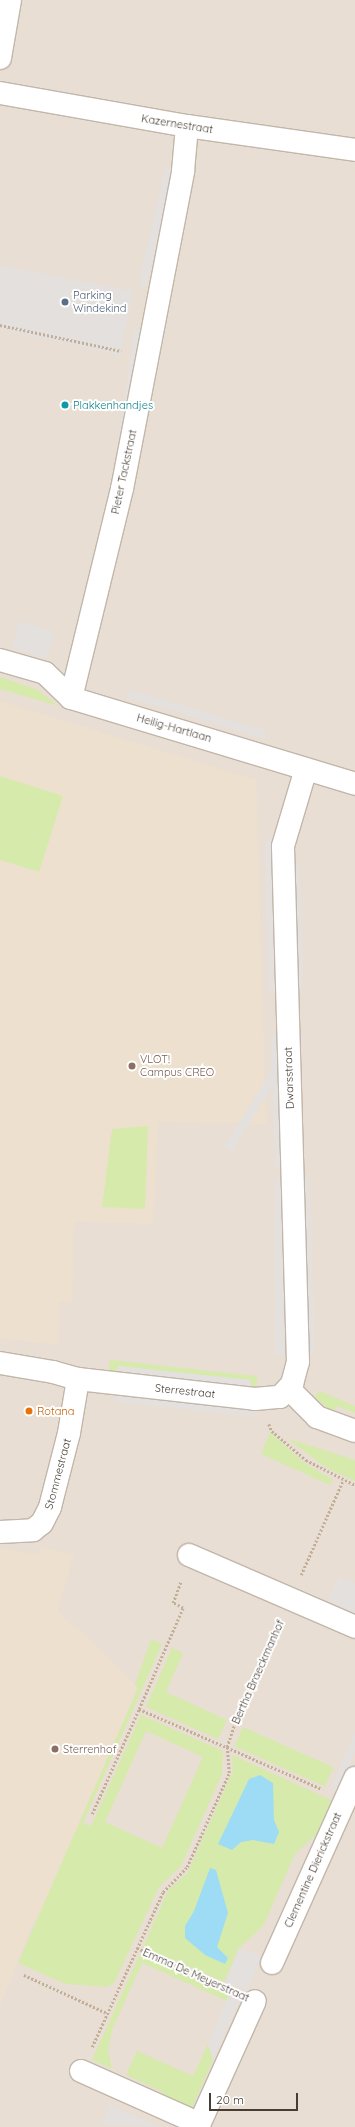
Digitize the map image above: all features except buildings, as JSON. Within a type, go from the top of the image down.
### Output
[{"type":"street","points":[[0,58],[10,0]]},
{"type":"street","name":"Kazernestraat","points":[[0,93],[187,126],[355,150]]},
{"type":"street","name":"Pieter Tackstraat","points":[[72,698],[122,489],[183,171],[187,126]]},
{"type":"street","name":"Heilig-Hartlaan","points":[[0,660],[45,674],[72,698],[355,784]]},
{"type":"street","name":"Dwarsstraat","points":[[289,1389],[298,1362],[283,846],[306,769]]},
{"type":"street","name":"Sterrestraat","points":[[0,1363],[78,1379],[255,1399],[275,1399],[289,1389]]},
{"type":"street","name":"Stommestraat","points":[[0,1532],[33,1530],[42,1523],[50,1507],[69,1433],[78,1379]]},
{"type":"street","points":[[289,1389],[317,1416],[355,1431]]},
{"type":"street","points":[[189,1555],[355,1627]]},
{"type":"street","name":"Clementine Dierickstraat","points":[[272,1963],[355,1778]]},
{"type":"street","points":[[81,2071],[199,2126],[255,2001]]},
{"type":"path","points":[[0,325],[147,357]]},
{"type":"path","points":[[255,1399],[272,1431],[306,1460],[342,1480],[355,1485]]},
{"type":"path","name":"Bertha Braeckmanhof","points":[[137,1948],[163,1892],[187,1867],[229,1773],[227,1747],[235,1722],[342,1480]]},
{"type":"path","points":[[92,1814],[183,1608],[173,1603],[189,1555]]},
{"type":"path","points":[[138,1709],[345,1800]]},
{"type":"path","name":"Emma De Meyerstraat","points":[[81,2071],[137,1948],[255,2001]]},
{"type":"path","points":[[24,1975],[107,2013]]},
{"type":"shaded area","points":[[0,0],[355,0],[355,2127],[0,2127]]},
{"type":"shaded area","points":[[165,168],[174,170],[147,286],[138,284]]},
{"type":"shaded area","name":"Parking Windekind","points":[[0,265],[133,291],[120,356],[0,329]]},
{"type":"shaded area","points":[[134,329],[141,330],[119,488],[112,487]]},
{"type":"shaded area","points":[[19,621],[55,631],[47,658],[11,648]]},
{"type":"shaded area","points":[[132,690],[264,730],[267,740],[124,696]]},
{"type":"shaded area","name":"VLOT! Campus CREO","points":[[0,701],[256,780],[266,1124],[158,1122],[153,1224],[74,1221],[72,1302],[59,1302],[58,1345],[0,1338]]},
{"type":"shaded area","points":[[275,834],[277,995],[269,990],[265,842]]},
{"type":"shaded area","points":[[292,858],[300,864],[301,893],[303,989],[296,995]]},
{"type":"shaded area","points":[[297,1030],[305,1035],[232,1152],[224,1147]]},
{"type":"shaded area","points":[[278,1031],[284,1168],[275,1168],[271,1037]]},
{"type":"shaded area","points":[[302,1177],[309,1178],[315,1354],[306,1354]]},
{"type":"shaded area","points":[[275,1178],[284,1178],[284,1355],[275,1355]]},
{"type":"shaded area","points":[[118,1366],[251,1380],[250,1389],[117,1375]]},
{"type":"shaded area","points":[[115,1393],[257,1408],[256,1417],[114,1402]]},
{"type":"shaded area","name":"Sterrenhof","points":[[42,1547],[74,1555],[57,1611],[75,1628],[76,1626],[138,1688],[38,1921],[34,1921],[0,2006],[0,1548],[39,1555]]},
{"type":"shaded area","points":[[339,1576],[355,1583],[355,1613],[328,1601]]},
{"type":"shaded area","points":[[355,1733],[355,1753],[338,1792],[330,1789]]},
{"type":"shaded area","points":[[239,1948],[261,1957],[247,1991],[225,1982]]},
{"type":"shaded area","points":[[229,1995],[240,2000],[213,2060],[208,2044]]},
{"type":"shaded area","points":[[110,2105],[150,2123],[159,2127],[101,2125]]},
{"type":"green space","points":[[0,677],[36,689],[59,706],[0,689]]},
{"type":"green space","points":[[0,776],[63,796],[39,872],[0,860]]},
{"type":"green space","points":[[148,1126],[145,1209],[102,1207],[112,1129]]},
{"type":"green space","points":[[110,1360],[257,1376],[256,1390],[250,1389],[250,1381],[118,1366],[117,1375],[108,1374]]},
{"type":"green space","points":[[319,1391],[355,1406],[355,1413],[337,1406],[334,1411],[327,1408],[315,1397]]},
{"type":"green space","points":[[270,1432],[303,1462],[333,1480],[330,1485],[261,1454]]},
{"type":"green space","points":[[286,1438],[355,1460],[355,1481],[327,1468]]},
{"type":"green space","points":[[151,1639],[162,1644],[83,1823],[91,1826],[141,1715],[223,1751],[222,1774],[181,1866],[159,1887],[114,1983],[107,1987],[66,1984],[18,1963],[138,1688],[135,1685]],"holes":[[[146,1731],[203,1757],[162,1848],[105,1822]]]},
{"type":"green space","points":[[172,1648],[183,1653],[166,1692],[227,1720],[218,1739],[146,1707]]},
{"type":"green space","points":[[243,1727],[333,1767],[325,1786],[234,1746]]},
{"type":"green space","points":[[232,1755],[333,1801],[319,1832],[295,1854],[263,1926],[239,1948],[224,1982],[143,1947],[168,1891],[188,1872],[233,1771]]},
{"type":"green space","points":[[140,1954],[230,1995],[227,2001],[142,1963],[112,2030],[108,2050],[112,2069],[92,2060]]},
{"type":"green space","points":[[208,2044],[213,2060],[191,2110],[161,2096],[163,2092],[126,2075],[137,2051],[193,2076]]},
{"type":"water","points":[[260,1775],[273,1783],[274,1820],[279,1832],[274,1844],[253,1840],[241,1842],[232,1850],[218,1844],[249,1779]]},
{"type":"water","points":[[210,1868],[216,1870],[228,1913],[217,1947],[228,1958],[225,1964],[205,1955],[185,1938],[185,1926],[194,1911]]},
{"type":"place","name":"Parking Windekind","points":[[65,302]]},
{"type":"place","name":"Plakkenhandjes","points":[[65,405]]},
{"type":"place","name":"VLOT! Campus CREO","points":[[132,1066]]},
{"type":"place","name":"Rotana","points":[[29,1411]]},
{"type":"place","name":"Sterrenhof","points":[[55,1749]]}]
